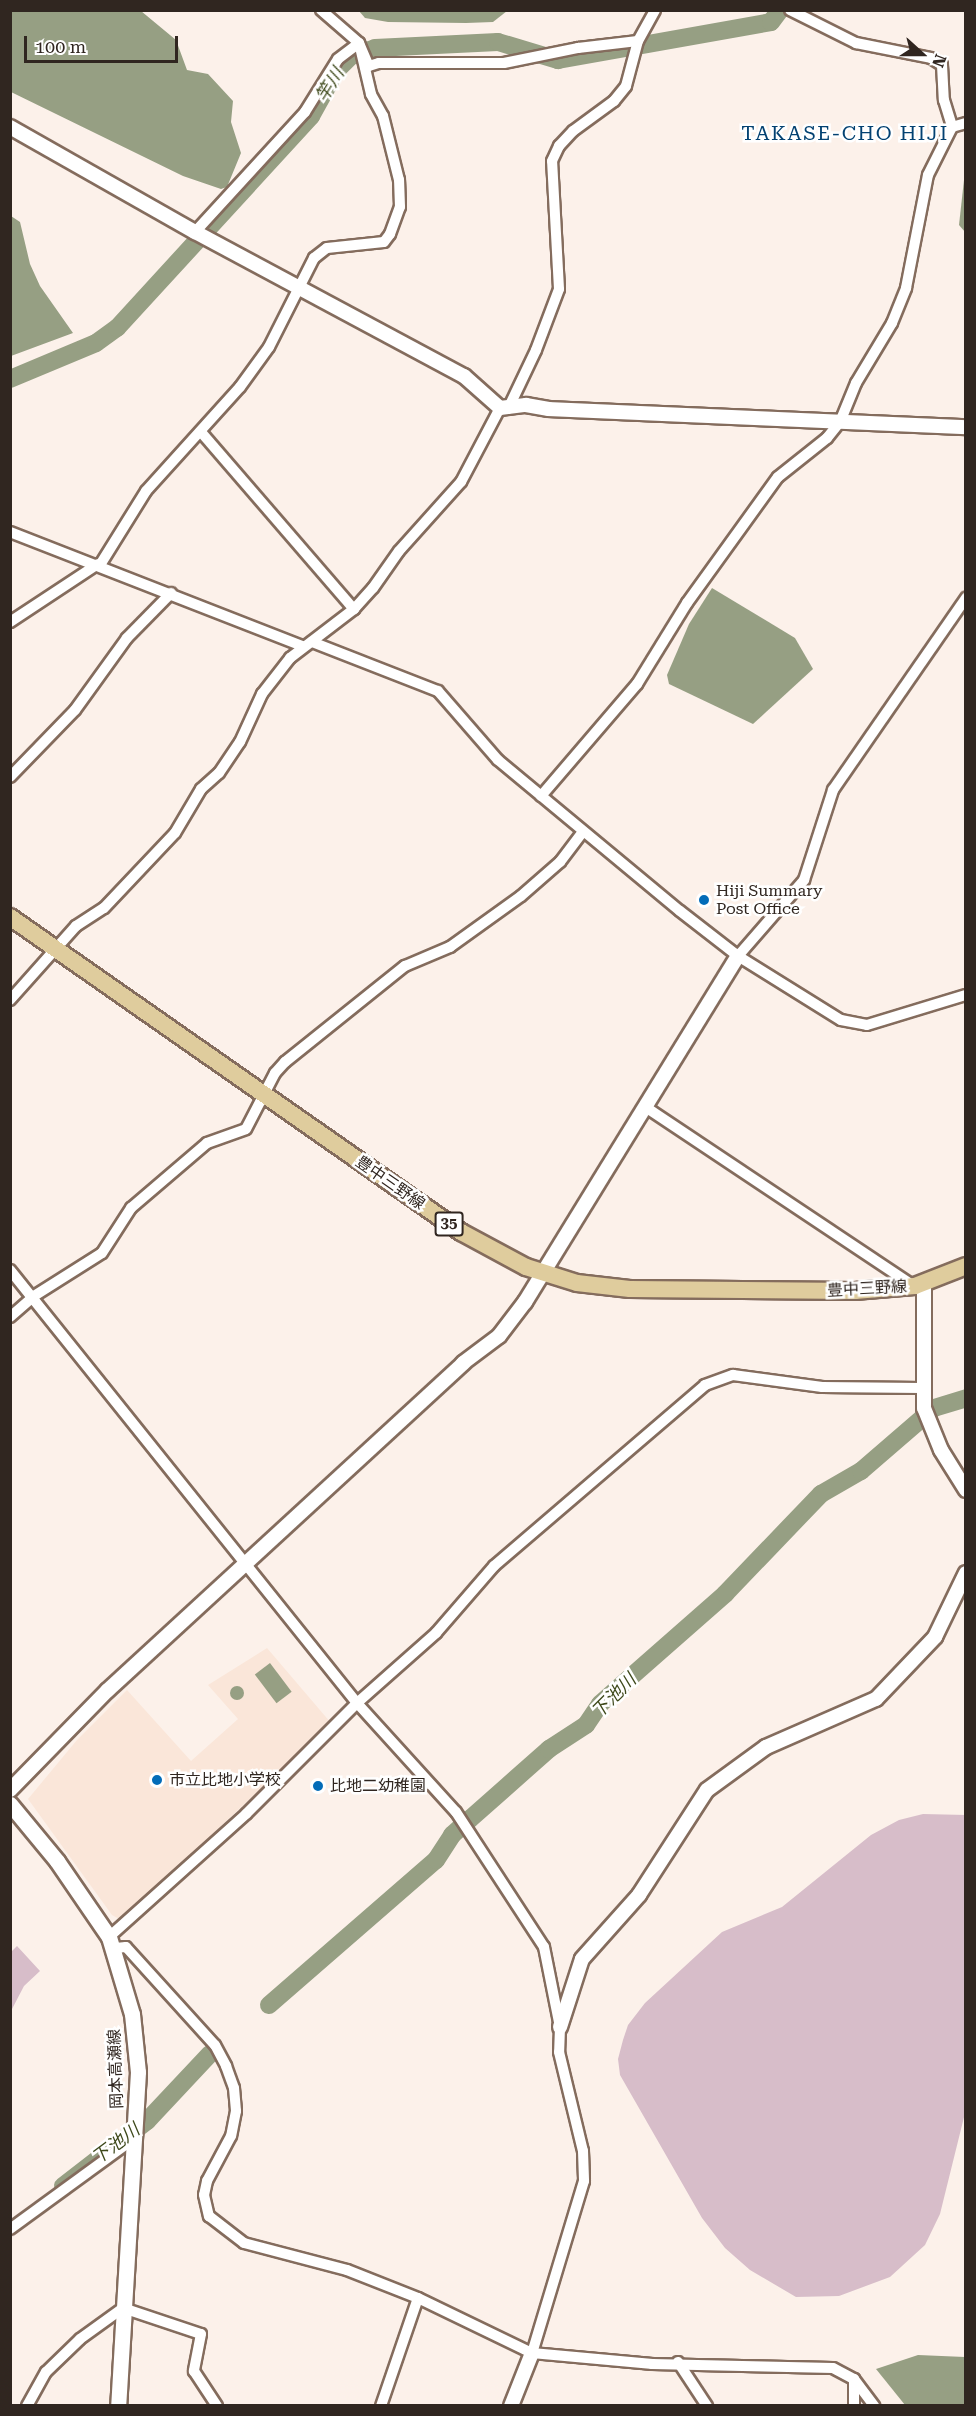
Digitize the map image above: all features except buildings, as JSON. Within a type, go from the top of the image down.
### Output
[{"type":"main road","name":"豊中三野線","points":[[10,917],[461,1232],[542,1273],[577,1283],[630,1289],[855,1291],[919,1285],[966,1266]]},
{"type":"main road","name":"岡本高瀬線","points":[[10,1804],[64,1869],[112,1943],[132,2014],[138,2072],[118,2406]]},
{"type":"street","points":[[321,10],[359,43],[369,66],[380,63],[504,63],[638,41]]},
{"type":"street","points":[[10,1000],[76,926],[104,908],[175,833],[201,789],[219,773],[240,742],[262,694],[308,644],[354,609],[461,482],[536,350],[559,289],[552,160],[559,146],[573,131],[614,102],[626,86],[638,41],[655,10]]},
{"type":"street","points":[[541,796],[637,684],[687,603],[778,477],[827,438],[840,422],[856,383],[892,323],[902,297],[928,175],[952,127],[944,100],[942,65],[931,58],[856,43],[790,10]]},
{"type":"street","points":[[195,232],[304,112],[338,59],[359,43]]},
{"type":"street","points":[[10,622],[99,564],[146,491],[201,432],[269,347],[314,258],[327,248],[384,242],[400,207],[399,180],[390,140],[371,94],[359,43]]},
{"type":"street","points":[[952,127],[966,123]]},
{"type":"street","points":[[10,127],[195,232],[464,376],[504,409]]},
{"type":"street","points":[[504,409],[525,405],[549,410],[966,427]]},
{"type":"street","points":[[201,432],[354,609]]},
{"type":"street","points":[[10,532],[438,691],[498,760],[583,832],[738,956],[841,1020],[867,1025],[966,995]]},
{"type":"street","points":[[10,777],[75,710],[127,638],[171,593]]},
{"type":"street","points":[[10,1790],[108,1690],[464,1363],[499,1336],[542,1273],[738,956],[804,880],[833,790],[966,598]]},
{"type":"street","points":[[10,1317],[34,1296],[102,1252],[131,1208],[207,1143],[246,1129],[266,1096],[275,1073],[285,1062],[405,966],[450,947],[521,896],[560,862],[583,832]]},
{"type":"street","points":[[644,1106],[919,1285],[921,1388],[931,1429],[966,1490]]},
{"type":"street","points":[[10,1270],[34,1296],[357,1703],[456,1812],[544,1947],[560,2027],[559,2052],[583,2151],[584,2181],[532,2353],[511,2406]]},
{"type":"street","points":[[112,1943],[357,1703],[436,1633],[494,1566],[705,1385],[733,1375],[822,1387],[921,1388]]},
{"type":"street","points":[[560,2027],[582,1959],[639,1894],[707,1790],[766,1747],[876,1699],[935,1637],[966,1573]]},
{"type":"street","points":[[112,1943],[126,1947],[215,2045],[234,2088],[236,2111],[231,2136],[207,2181],[204,2195],[209,2216],[244,2243],[347,2270],[418,2298],[532,2353],[652,2364],[678,2362],[832,2368],[854,2379],[874,2406]]},
{"type":"street","points":[[10,2229],[135,2131]]},
{"type":"street","points":[[381,2406],[418,2298]]},
{"type":"street","points":[[27,2406],[46,2372],[80,2339],[123,2308],[201,2334],[194,2371],[217,2406]]},
{"type":"street","points":[[678,2362],[707,2406]]},
{"type":"street","points":[[854,2379],[854,2406]]},
{"type":"shaded area","points":[[10,11],[141,11],[176,40],[187,70],[208,74],[233,101],[231,122],[241,153],[227,187],[221,189],[183,176],[11,92]]},
{"type":"shaded area","points":[[359,11],[507,11],[493,22],[466,23],[388,22],[365,18]]},
{"type":"shaded area","points":[[965,171],[965,232],[959,225]]},
{"type":"shaded area","points":[[11,216],[20,222],[30,264],[40,286],[73,333],[11,356]]},
{"type":"shaded area","points":[[712,588],[795,638],[813,669],[753,724],[669,684],[667,675],[689,624]]},
{"type":"shaded area","name":"市立比地小学校","points":[[267,1648],[331,1723],[121,1920],[112,1915],[28,1799],[77,1740],[127,1690],[191,1761],[238,1719],[208,1685]]},
{"type":"shaded area","points":[[270,1663],[292,1692],[276,1703],[255,1674]]},
{"type":"shaded area","points":[[234,1686],[240,1686],[244,1693],[240,1700],[234,1700],[230,1696],[230,1690]]},
{"type":"shaded area","points":[[923,1814],[966,1815],[965,2113],[940,2214],[925,2245],[890,2277],[839,2296],[796,2297],[750,2270],[725,2248],[702,2218],[620,2075],[618,2059],[628,2025],[645,2003],[722,1932],[782,1907],[871,1835],[899,1820]]},
{"type":"shaded area","points":[[17,1946],[40,1971],[24,1986],[11,2011],[11,1952]]},
{"type":"shaded area","points":[[918,2355],[965,2357],[965,2405],[905,2405],[876,2369]]},
{"type":"waterway","name":"竿川","points":[[10,379],[96,343],[117,328],[311,116],[336,71],[351,56],[375,48],[498,42],[558,60],[771,22],[780,10]]},
{"type":"waterway","name":"下池川","points":[[269,2005],[436,1860],[452,1835],[549,1749],[586,1725],[600,1704],[725,1594],[821,1494],[861,1471],[934,1408],[966,1398]]},
{"type":"waterway","name":"下池川","points":[[63,2186],[147,2121],[210,2054]]},
{"type":"place","name":"Hiji Summary Post Office","points":[[704,900]]},
{"type":"place","name":"市立比地小学校","points":[[157,1780]]},
{"type":"place","name":"比地二幼稚園","points":[[318,1786]]},
{"type":"district","name":"TAKASE-CHO HIJI","points":[[845,133]]}]
